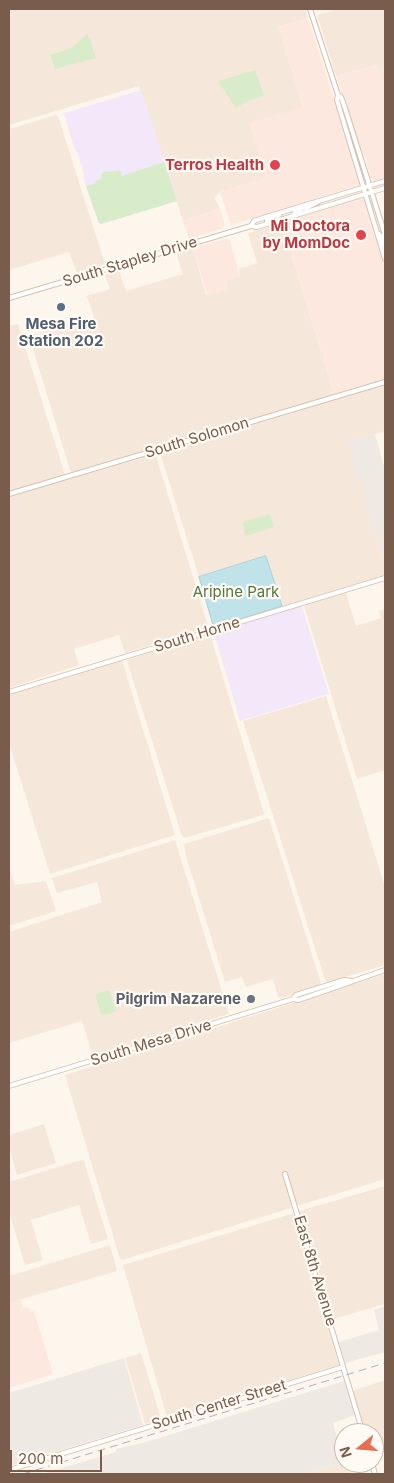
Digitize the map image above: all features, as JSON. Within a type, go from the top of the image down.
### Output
[{"type":"main road","points":[[310,9],[338,95],[341,97],[351,125],[385,235]]},
{"type":"main road","points":[[338,95],[337,100],[385,256]]},
{"type":"main road","points":[[340,108],[348,124],[351,125]]},
{"type":"main road","name":"South Stapley Drive","points":[[251,226],[254,221],[385,181]]},
{"type":"main road","name":"South Stapley Drive","points":[[9,298],[385,188]]},
{"type":"main road","points":[[307,212],[308,207],[319,201]]},
{"type":"main road","points":[[292,216],[296,211],[304,208],[305,205]]},
{"type":"main road","points":[[267,224],[267,220],[282,212]]},
{"type":"main road","points":[[378,233],[385,246]]},
{"type":"main road","name":"South Solomon","points":[[9,494],[385,382]]},
{"type":"main road","name":"South Horne","points":[[9,692],[385,578]]},
{"type":"main road","name":"South Mesa Drive","points":[[9,1086],[293,999],[296,995],[344,980],[352,980],[385,970]]},
{"type":"main road","name":"East 8th Avenue","points":[[286,1174],[360,1423]]},
{"type":"main road","name":"South Center Street","points":[[9,1470],[343,1367]]},
{"type":"shaded area","points":[[9,9],[305,9],[308,18],[279,27],[303,107],[267,178],[220,192],[215,198],[220,209],[183,221],[139,86],[9,125]]},
{"type":"shaded area","points":[[339,9],[385,9],[385,89],[377,65],[336,76],[317,15]]},
{"type":"shaded area","points":[[308,18],[360,180],[359,185],[231,225],[220,192],[266,178],[249,123],[303,107],[279,27]]},
{"type":"shaded area","points":[[377,65],[385,89],[385,178],[374,181],[370,177],[366,159],[360,148],[336,76]]},
{"type":"shaded area","points":[[141,90],[177,201],[100,224],[84,180],[84,174],[64,113]]},
{"type":"shaded area","points":[[58,116],[105,264],[77,273],[69,252],[9,270],[9,129]]},
{"type":"shaded area","points":[[360,198],[365,200],[372,229],[385,267],[385,379],[334,394],[282,223]]},
{"type":"shaded area","points":[[220,209],[225,225],[223,228],[189,239],[183,221]]},
{"type":"shaded area","points":[[282,223],[334,394],[72,472],[29,336],[94,317],[87,296],[110,289],[105,275],[119,270],[126,291],[183,274],[176,253],[193,248],[206,295],[226,289],[225,281],[240,276],[239,269],[257,263],[248,233]]},
{"type":"shaded area","points":[[224,239],[230,240],[240,276],[225,281],[227,289],[207,295],[193,248]]},
{"type":"shaded area","points":[[18,324],[65,475],[9,492],[9,326]]},
{"type":"shaded area","points":[[385,385],[385,431],[349,442],[385,563],[385,575],[282,606],[266,556],[199,577],[160,453]]},
{"type":"shaded area","points":[[375,434],[385,470],[385,563],[348,442]]},
{"type":"shaded area","points":[[152,455],[156,456],[208,626],[125,653],[119,635],[74,649],[79,665],[9,688],[9,497]]},
{"type":"shaded area","points":[[346,593],[356,626],[381,618],[379,611],[385,609],[385,770],[357,779],[304,606]]},
{"type":"shaded area","points":[[301,603],[329,694],[240,721],[213,630]]},
{"type":"shaded area","points":[[210,634],[264,813],[263,815],[185,838],[182,836],[127,661]]},
{"type":"shaded area","points":[[122,660],[175,835],[50,874],[9,743],[9,695]]},
{"type":"shaded area","points":[[326,696],[385,887],[385,965],[326,983],[243,721]]},
{"type":"shaded area","points":[[269,818],[321,983],[318,987],[282,998],[278,997],[273,979],[246,987],[242,977],[225,982],[186,856],[184,844]]},
{"type":"shaded area","points":[[175,840],[229,1014],[93,1056],[82,1021],[9,1043],[9,932],[102,902],[97,882],[57,893],[52,878]]},
{"type":"shaded area","points":[[9,867],[15,885],[46,881],[56,911],[9,926]]},
{"type":"shaded area","points":[[385,974],[385,1179],[122,1260],[120,1259],[65,1075]]},
{"type":"shaded area","points":[[44,1124],[56,1163],[17,1175],[9,1147],[9,1135]]},
{"type":"shaded area","points":[[81,1160],[84,1161],[108,1239],[91,1244],[79,1205],[31,1220],[43,1260],[25,1265],[9,1212],[9,1182]]},
{"type":"shaded area","points":[[385,1186],[385,1304],[333,1319],[299,1211]]},
{"type":"shaded area","points":[[291,1214],[294,1215],[339,1365],[167,1417],[123,1265]]},
{"type":"shaded area","points":[[110,1245],[117,1271],[9,1303],[9,1276]]},
{"type":"shaded area","points":[[20,1299],[23,1308],[28,1307],[30,1312],[34,1311],[53,1374],[9,1388],[9,1303]]},
{"type":"shaded area","points":[[385,1306],[385,1352],[345,1363],[339,1342],[379,1330],[374,1310]]},
{"type":"shaded area","points":[[141,1353],[161,1419],[145,1424],[125,1358]]},
{"type":"shaded area","points":[[124,1358],[143,1425],[9,1466],[9,1393]]},
{"type":"shaded area","points":[[385,1380],[385,1450],[384,1423],[363,1423],[353,1391]]},
{"type":"shaded area","points":[[344,1381],[355,1415],[333,1423],[334,1465],[305,1474],[41,1474],[116,1452],[116,1449],[146,1442]]},
{"type":"shaded area","points":[[334,1465],[334,1473],[351,1474],[305,1474]]},
{"type":"green space","points":[[87,34],[96,58],[55,69],[50,55],[72,48]]},
{"type":"green space","points":[[255,70],[264,96],[247,101],[236,108],[218,81]]},
{"type":"green space","points":[[164,162],[177,201],[101,224],[99,223],[86,186],[96,183],[95,181],[101,179],[102,173],[107,171],[119,170],[122,176]]},
{"type":"green space","points":[[270,514],[274,527],[245,536],[243,522]]},
{"type":"green space","points":[[109,990],[116,1010],[110,1014],[101,1015],[96,994]]},
{"type":"water","name":"Aripine Park","points":[[266,556],[282,606],[217,626],[213,625],[199,577]]},
{"type":"railway","points":[[23,1474],[385,1363]]},
{"type":"place","name":"Terros Health","points":[[275,165]]},
{"type":"place","name":"Mi Doctora by MomDoc","points":[[361,235]]},
{"type":"place","name":"Mesa Fire Station 202","points":[[61,307]]},
{"type":"place","name":"Pilgrim Nazarene","points":[[251,999]]}]
